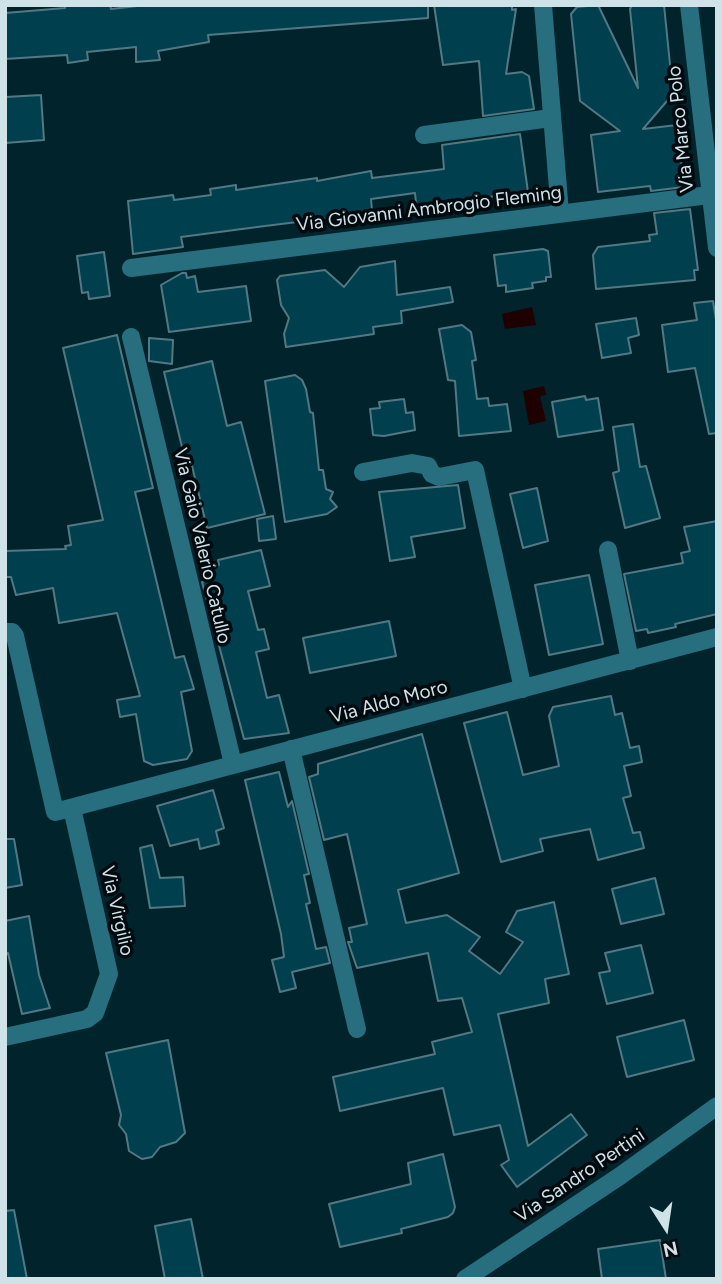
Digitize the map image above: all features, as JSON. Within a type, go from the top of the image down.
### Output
[{"type":"street","points":[[543,5],[560,213]]},
{"type":"street","name":"Via Marco Polo","points":[[689,5],[713,194],[717,248]]},
{"type":"street","points":[[424,135],[551,118]]},
{"type":"street","name":"Via Giovanni Ambrogio Fleming","points":[[138,267],[713,194]]},
{"type":"street","name":"Via Gaio Valerio Catullo","points":[[131,337],[233,764]]},
{"type":"street","points":[[363,471],[412,463],[428,466],[432,474],[439,477],[475,470],[523,689]]},
{"type":"street","points":[[608,551],[630,661]]},
{"type":"street","points":[[5,632],[12,632],[15,636],[52,810],[72,808]]},
{"type":"street","name":"Via Aldo Moro","points":[[72,808],[717,637]]},
{"type":"street","points":[[291,749],[357,1029]]},
{"type":"street","name":"Via Virgilio","points":[[5,1037],[87,1019],[95,1013],[109,974],[72,808]]},
{"type":"street","name":"Via Sandro Pertini","points":[[466,1279],[620,1176],[717,1106]]},
{"type":"shaded area","points":[[532,307],[536,325],[505,329],[502,314]]},
{"type":"shaded area","points":[[544,386],[546,395],[540,396],[546,421],[529,425],[523,391]]},
{"type":"building","points":[[65,5],[110,5],[111,9],[146,5],[428,5],[428,18],[208,35],[209,42],[158,51],[160,60],[136,62],[136,47],[87,52],[88,60],[68,63],[67,55],[5,59],[5,13],[65,8]]},
{"type":"building","points":[[434,5],[512,5],[512,10],[516,9],[506,74],[522,72],[529,76],[534,109],[483,116],[479,61],[443,65]]},
{"type":"building","points":[[598,5],[638,88],[630,9],[632,5],[664,5],[673,94],[643,129],[677,125],[684,187],[651,191],[650,186],[598,192],[591,135],[620,131],[580,101],[571,14],[577,7]]},
{"type":"building","points":[[41,95],[44,140],[5,143],[5,97]]},
{"type":"building","points":[[520,134],[528,192],[465,200],[466,207],[417,213],[415,193],[371,199],[373,221],[347,225],[346,216],[181,237],[183,247],[133,254],[128,201],[173,195],[174,200],[211,195],[210,189],[236,185],[236,190],[317,178],[317,181],[371,171],[372,178],[444,169],[442,145]]},
{"type":"building","points":[[690,209],[698,270],[694,270],[695,280],[596,289],[593,255],[598,247],[650,241],[649,235],[657,234],[654,213]]},
{"type":"building","points":[[543,249],[548,251],[551,277],[546,277],[546,281],[532,283],[533,288],[506,292],[506,285],[498,286],[494,255]]},
{"type":"building","points":[[104,252],[110,296],[89,299],[88,292],[82,293],[77,256]]},
{"type":"building","points":[[395,261],[397,295],[450,287],[453,302],[401,311],[402,323],[373,327],[374,334],[286,347],[284,334],[289,318],[281,305],[277,280],[280,276],[325,270],[344,287],[360,267]]},
{"type":"building","points":[[186,273],[187,278],[195,276],[198,292],[246,286],[251,321],[169,332],[161,285]]},
{"type":"building","points":[[713,301],[717,326],[717,433],[709,434],[695,368],[668,372],[662,325],[697,320],[694,303]]},
{"type":"building","points":[[636,318],[639,335],[628,338],[631,353],[602,358],[596,324]]},
{"type":"building","points":[[462,325],[471,332],[476,360],[472,361],[477,399],[488,398],[489,406],[507,404],[511,431],[459,436],[455,381],[448,380],[439,329]]},
{"type":"building","points":[[117,335],[153,488],[135,492],[175,658],[184,656],[194,689],[181,692],[192,751],[187,759],[153,765],[144,761],[136,714],[120,717],[117,700],[140,696],[117,613],[59,623],[53,588],[16,595],[11,577],[5,577],[5,551],[66,549],[65,546],[71,545],[68,526],[103,520],[63,348]]},
{"type":"building","points":[[149,338],[173,340],[172,364],[149,361]]},
{"type":"building","points":[[212,361],[227,426],[241,422],[265,514],[207,528],[192,466],[187,468],[164,372]]},
{"type":"building","points":[[295,375],[302,380],[306,389],[310,412],[313,413],[319,470],[323,470],[326,489],[333,492],[330,499],[337,507],[327,514],[285,522],[265,381]]},
{"type":"building","points":[[585,396],[586,400],[598,398],[603,430],[558,437],[552,402]]},
{"type":"building","points":[[404,399],[406,413],[413,412],[415,430],[384,436],[373,435],[370,409],[380,408],[379,402]]},
{"type":"building","points":[[633,424],[640,467],[646,466],[660,518],[625,528],[613,473],[619,471],[613,427]]},
{"type":"building","points":[[458,485],[465,528],[411,537],[415,557],[390,561],[379,492]]},
{"type":"building","points":[[537,488],[548,541],[523,548],[510,494]]},
{"type":"building","points":[[273,516],[276,539],[259,541],[257,519]]},
{"type":"building","points":[[717,521],[717,614],[648,633],[647,629],[636,631],[624,574],[683,563],[681,553],[690,551],[684,527]]},
{"type":"building","points":[[261,550],[270,586],[248,591],[258,630],[264,629],[269,649],[256,652],[267,698],[279,695],[289,733],[244,739],[202,582],[206,581],[204,569],[219,565],[218,560]]},
{"type":"building","points":[[589,575],[603,644],[549,655],[535,585]]},
{"type":"building","points":[[389,621],[396,656],[310,673],[303,638]]},
{"type":"building","points":[[611,696],[615,715],[622,713],[630,748],[639,746],[642,762],[624,766],[631,796],[623,798],[633,833],[640,832],[644,848],[598,860],[590,829],[540,839],[543,851],[501,862],[464,723],[507,712],[523,775],[559,766],[549,716],[553,707]]},
{"type":"building","points":[[422,734],[459,873],[398,890],[406,923],[447,915],[480,937],[469,951],[500,974],[523,942],[506,932],[517,911],[554,902],[569,974],[545,979],[549,1003],[498,1014],[528,1146],[571,1114],[587,1135],[517,1187],[501,1165],[509,1160],[500,1125],[454,1135],[443,1088],[340,1111],[333,1077],[435,1054],[432,1042],[472,1032],[462,998],[438,1001],[428,953],[357,968],[348,942],[352,942],[349,928],[367,924],[347,834],[324,840],[309,777],[318,774],[318,764]]},
{"type":"building","points":[[279,772],[288,807],[292,801],[309,874],[304,875],[310,903],[306,904],[316,949],[326,947],[330,963],[292,972],[296,988],[280,992],[272,960],[284,957],[281,934],[245,780]]},
{"type":"building","points":[[213,790],[224,828],[216,831],[219,844],[200,849],[198,839],[170,846],[157,806]]},
{"type":"building","points":[[5,839],[14,839],[22,885],[5,888]]},
{"type":"building","points":[[152,845],[160,878],[183,877],[185,906],[150,908],[140,848]]},
{"type":"building","points":[[655,878],[664,914],[621,924],[612,889]]},
{"type":"building","points":[[29,916],[39,975],[50,1008],[22,1014],[8,953],[5,954],[5,921]]},
{"type":"building","points":[[641,945],[653,993],[607,1004],[599,973],[610,971],[605,953]]},
{"type":"building","points":[[684,1020],[694,1060],[627,1077],[617,1037]]},
{"type":"building","points":[[168,1040],[185,1133],[176,1142],[160,1147],[152,1157],[142,1159],[129,1151],[126,1134],[119,1125],[121,1115],[106,1053]]},
{"type":"building","points":[[443,1154],[455,1207],[453,1213],[448,1217],[401,1229],[402,1233],[340,1247],[329,1204],[411,1184],[408,1163]]},
{"type":"building","points":[[14,1210],[27,1279],[5,1279],[5,1211]]},
{"type":"building","points":[[191,1219],[203,1279],[165,1279],[155,1226]]},
{"type":"building","points":[[660,1240],[666,1279],[602,1279],[598,1249]]}]
